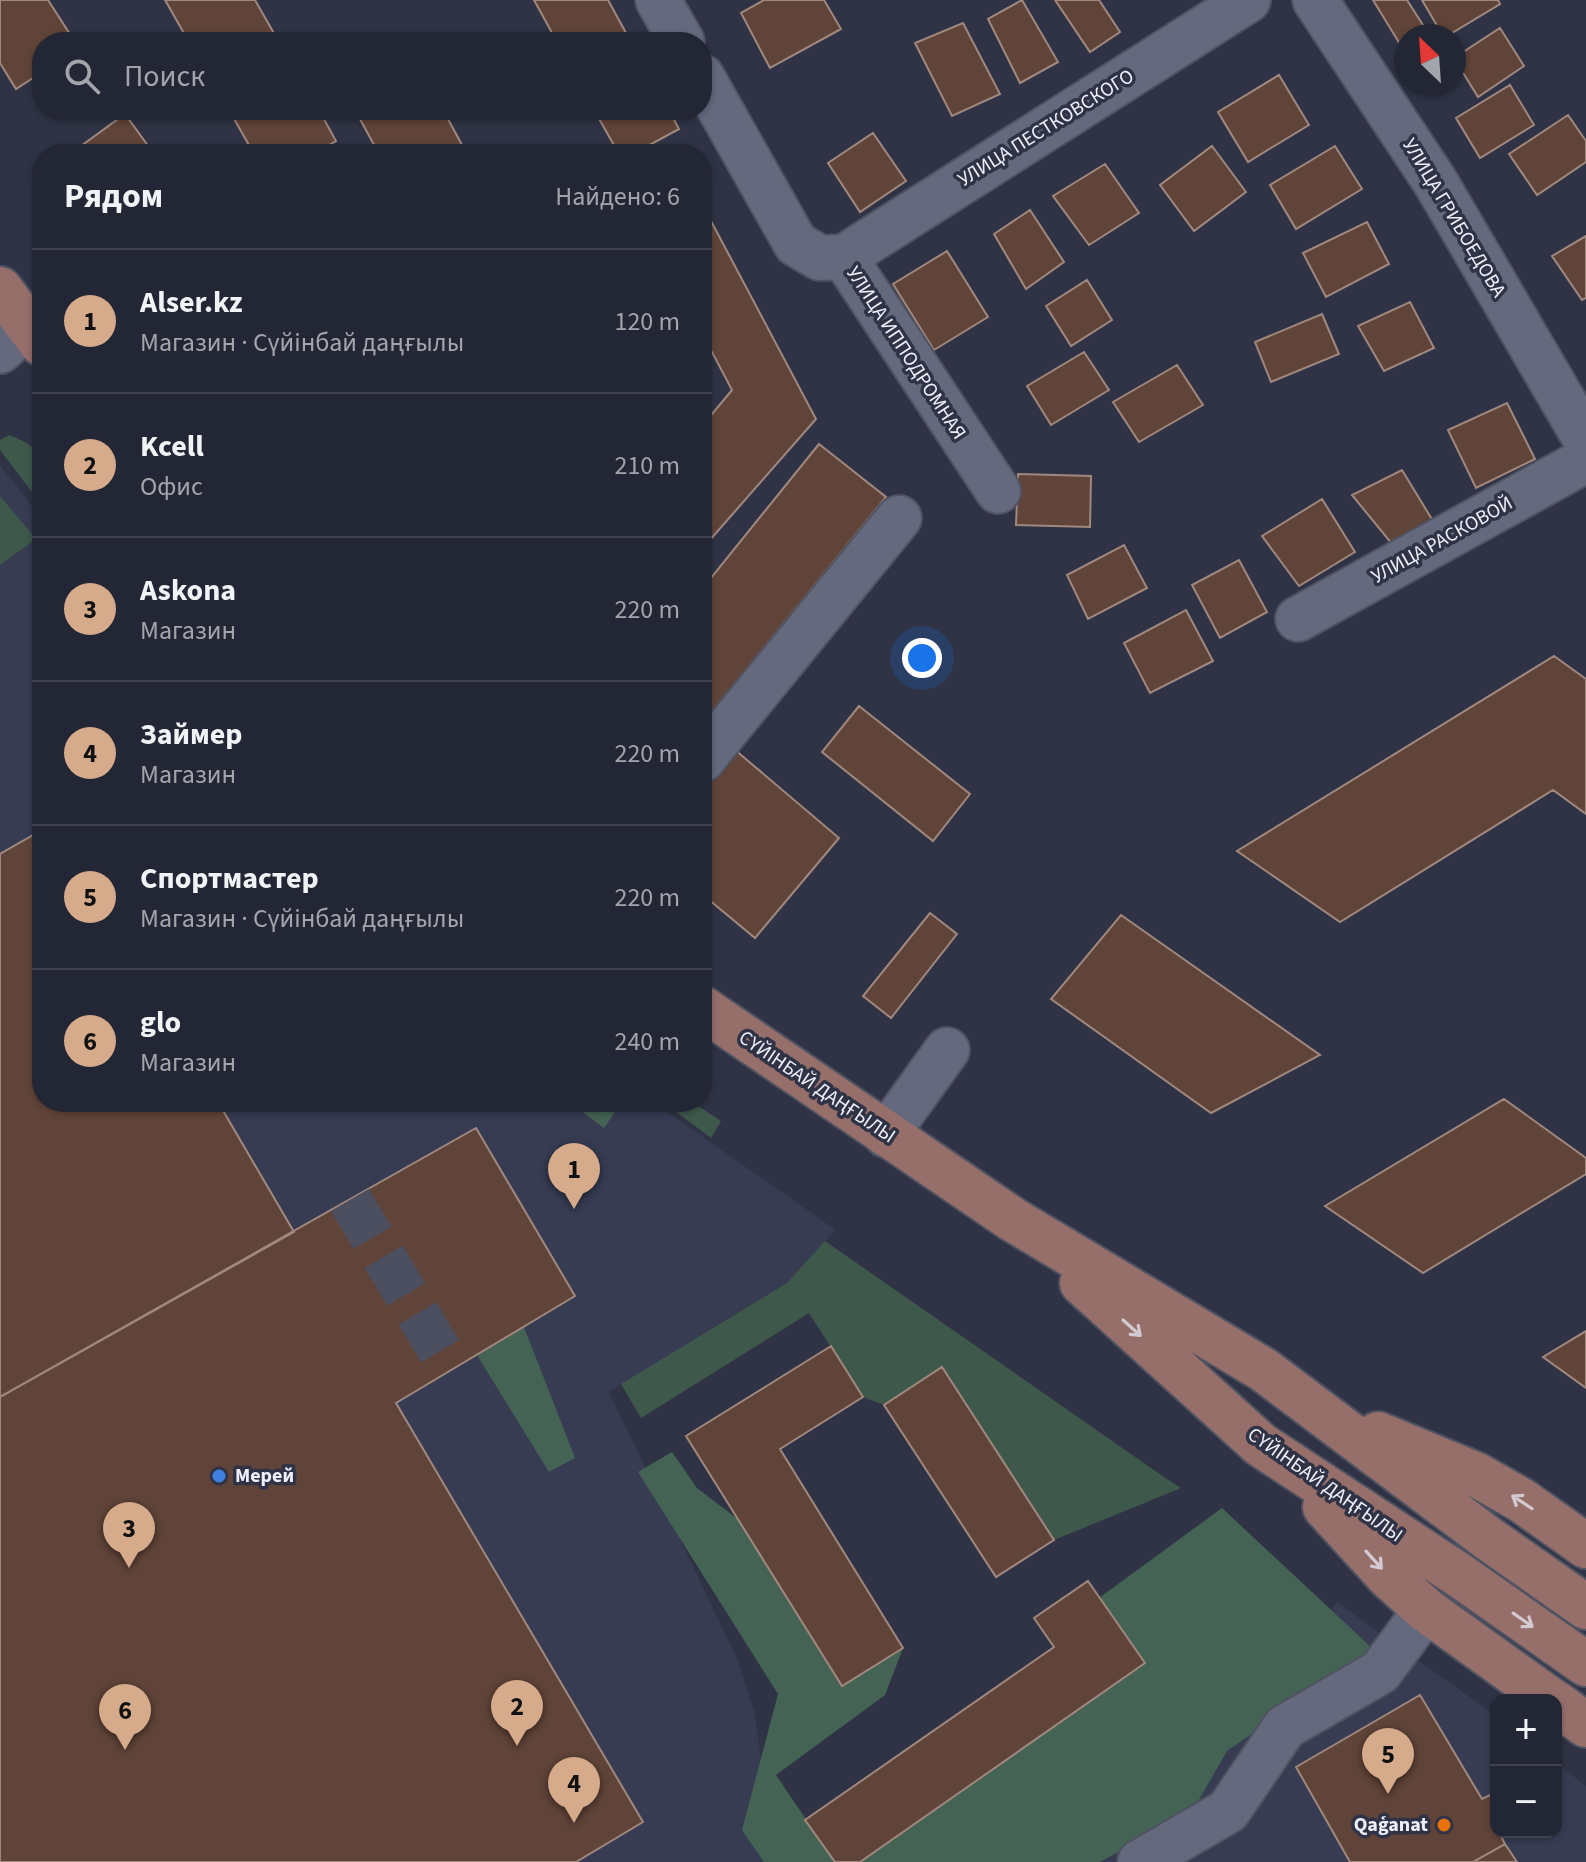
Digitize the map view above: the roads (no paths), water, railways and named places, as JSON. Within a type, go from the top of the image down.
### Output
[{"type":"main road","points":[[0,289],[23,340]]},
{"type":"main road","name":"СҮЙІНБАЙ ДАҢҒЫЛЫ","points":[[712,1015],[1012,1219],[1264,1370],[1320,1409],[1489,1539],[1586,1607]]},
{"type":"main road","name":"СҮЙІНБАЙ ДАҢҒЫЛЫ","points":[[1012,1219],[1261,1445],[1459,1575],[1586,1664]]},
{"type":"main road","points":[[1320,1409],[1475,1474],[1521,1500],[1586,1546]]},
{"type":"main road","points":[[1283,1461],[1388,1576],[1426,1610],[1543,1694]]},
{"type":"main road","points":[[1562,1708],[1586,1725]]},
{"type":"street","points":[[658,0],[676,32]]},
{"type":"street","name":"УЛИЦА ПЕСТКОВСКОГО","points":[[844,257],[1248,0]]},
{"type":"street","name":"УЛИЦА ГРИБОЕДОВА","points":[[1315,0],[1436,183],[1586,440]]},
{"type":"street","name":"УЛИЦА ИППОДРОМНАЯ","points":[[712,95],[796,244],[820,258],[844,257],[998,491]]},
{"type":"street","name":"УЛИЦА РАСКОВОЙ","points":[[1298,619],[1586,460]]},
{"type":"street","points":[[712,748],[899,518]]},
{"type":"street","points":[[886,1135],[947,1050]]},
{"type":"street","points":[[1140,1862],[1228,1811],[1285,1727],[1380,1672],[1426,1610]]},
{"type":"tunnel","points":[[350,1200],[451,1370]]},
{"type":"place","name":"Alser.kz","points":[[574,1209]]},
{"type":"place","name":"Мерей","points":[[219,1476]]},
{"type":"place","name":"Askona","points":[[129,1568]]},
{"type":"place","name":"Kcell","points":[[517,1746]]},
{"type":"place","name":"glo","points":[[125,1750]]},
{"type":"place","name":"Спортмастер","points":[[1388,1794]]},
{"type":"place","name":"Займер","points":[[574,1823]]},
{"type":"place","name":"Qaģanat","points":[[1444,1825]]}]
